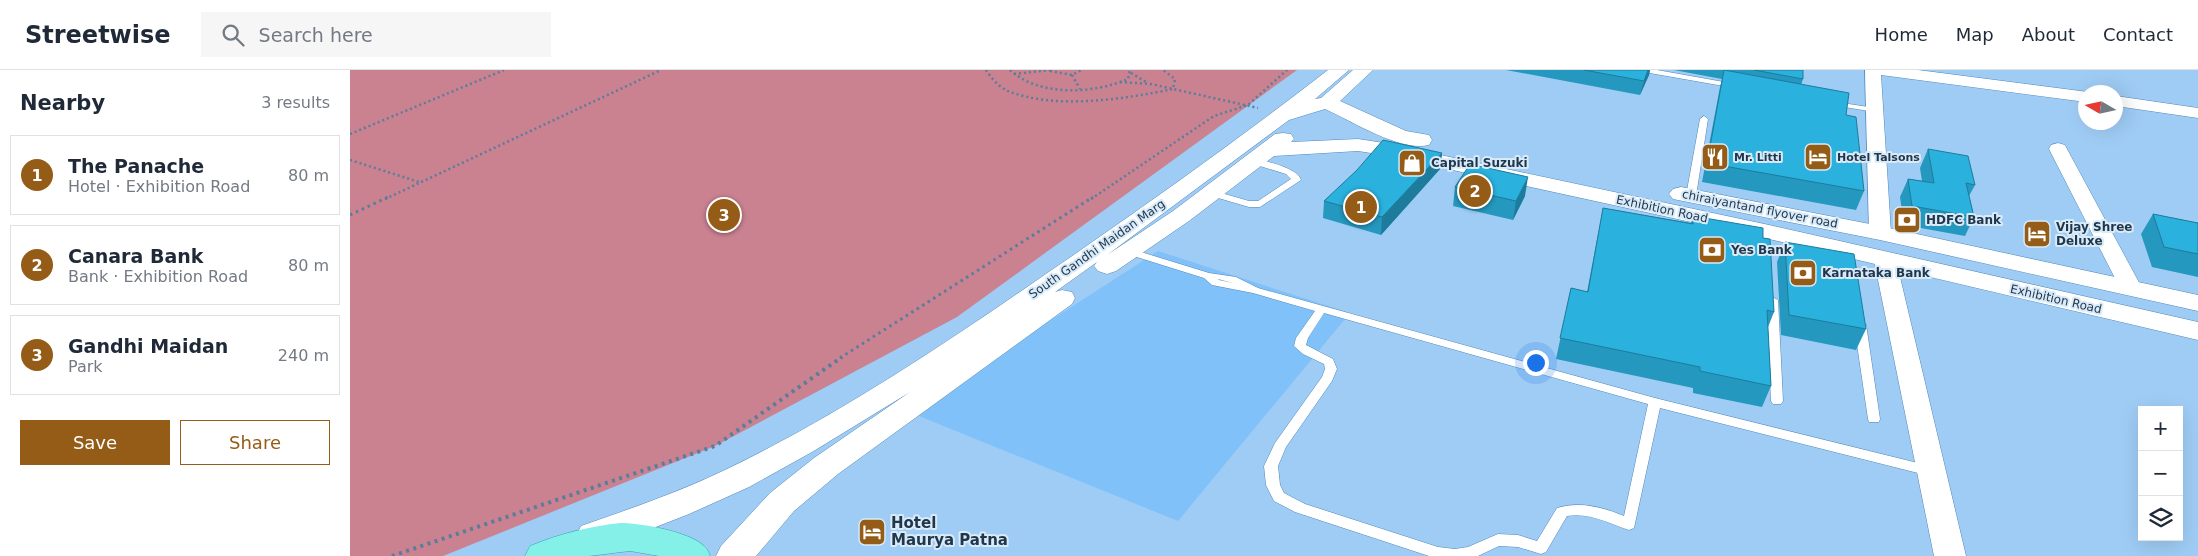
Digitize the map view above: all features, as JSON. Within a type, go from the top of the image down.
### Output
[{"type":"main road","name":"South Gandhi Maidan Marg","points":[[552,552],[685,502],[756,469],[846,416],[950,352],[1057,278],[1283,115],[1340,70]]},
{"type":"main road","points":[[734,556],[782,502],[826,466],[1211,193],[1327,102],[1364,70]]},
{"type":"main road","points":[[1283,115],[1327,102],[1400,136],[1646,195],[1686,201],[2198,317]]},
{"type":"main road","name":"Exhibition Road","points":[[1261,155],[1358,145],[1646,195],[1769,237],[1850,256],[1885,260],[2198,331]]},
{"type":"main road","name":"chiraiyantand flyover road","points":[[1686,201],[1880,232],[2198,303]]},
{"type":"main road","points":[[552,552],[630,537],[678,547],[692,556]]},
{"type":"street","points":[[1873,70],[1880,232]]},
{"type":"street","points":[[1881,70],[2078,97]]},
{"type":"street","points":[[2123,103],[2198,113]]},
{"type":"street","points":[[2058,149],[2131,288]]},
{"type":"street","points":[[1885,260],[1950,556]]},
{"type":"lane","points":[[1644,70],[1741,87]]},
{"type":"lane","points":[[1818,100],[1875,110]]},
{"type":"lane","points":[[1686,201],[1704,119]]},
{"type":"lane","points":[[1211,193],[1249,204],[1260,204],[1296,180],[1296,177],[1289,172],[1261,155]]},
{"type":"lane","points":[[1128,251],[1208,276],[1216,283],[1254,290],[1654,402],[1932,472]]},
{"type":"lane","points":[[1772,292],[1777,401]]},
{"type":"lane","points":[[1321,310],[1302,338],[1300,346],[1329,362],[1331,368],[1328,378],[1280,446],[1271,466],[1273,485],[1279,497],[1300,508],[1438,553],[1455,555],[1470,553],[1498,540],[1518,541],[1540,548],[1562,512],[1576,508],[1593,510],[1629,524],[1654,402]]},
{"type":"lane","points":[[1858,310],[1874,419]]},
{"type":"path","points":[[350,134],[504,70]]},
{"type":"path","points":[[350,215],[661,70]]},
{"type":"path","points":[[986,70],[1006,91],[1047,99],[1107,99],[1145,96],[1173,89]]},
{"type":"path","points":[[1010,70],[1013,74],[1037,86],[1098,89],[1128,79],[1130,72],[1151,84]]},
{"type":"path","points":[[1013,74],[1050,70],[1072,75],[1081,70]]},
{"type":"path","points":[[1163,70],[1175,79],[1173,89]]},
{"type":"path","points":[[392,556],[715,446],[843,356],[1061,219],[1214,116],[1248,105],[1287,70]]},
{"type":"path","points":[[1072,75],[1080,88]]},
{"type":"path","points":[[1120,82],[1151,84],[1248,105],[1283,115]]},
{"type":"path","points":[[350,160],[419,182]]},
{"type":"shaded area","points":[[350,70],[1297,70],[957,317],[715,446],[443,556],[350,556]]},
{"type":"shaded area","points":[[1158,251],[1350,313],[1178,521],[909,412]]},
{"type":"building","points":[[1584,70],[1648,70],[1644,81]]},
{"type":"building","points":[[1724,70],[1849,93],[1846,115],[1856,117],[1864,191],[1707,163]]},
{"type":"building","points":[[1754,70],[1803,70],[1803,79]]},
{"type":"building","points":[[1383,140],[1442,153],[1382,217],[1324,201],[1357,170]]},
{"type":"building","points":[[1928,149],[1968,156],[1975,185],[1966,183],[1974,217],[1912,206],[1908,179],[1934,183]]},
{"type":"building","points":[[1470,164],[1528,177],[1516,201],[1455,187]]},
{"type":"building","points":[[1603,208],[1693,224],[1693,216],[1763,228],[1763,238],[1770,239],[1774,312],[1767,310],[1771,386],[1700,371],[1700,367],[1560,338],[1571,288],[1588,292]]},
{"type":"building","points":[[2153,214],[2198,223],[2198,254],[2164,247]]},
{"type":"building","points":[[1785,242],[1854,254],[1866,329],[1789,315]]},
{"type":"place","name":"Mr. Litti","points":[[1715,157]]},
{"type":"place","name":"Hotel Talsons","points":[[1818,157]]},
{"type":"place","name":"Capital Suzuki","points":[[1412,163]]},
{"type":"place","name":"Canara Bank","points":[[1475,191]]},
{"type":"place","name":"The Panache","points":[[1361,207]]},
{"type":"place","name":"Gandhi Maidan","points":[[724,215]]},
{"type":"place","name":"HDFC Bank","points":[[1907,220]]},
{"type":"place","name":"Vijay Shree Deluxe","points":[[2037,234]]},
{"type":"place","name":"Yes Bank","points":[[1712,250]]},
{"type":"place","name":"Karnataka Bank","points":[[1803,273]]},
{"type":"place","name":"Hotel Maurya Patna","points":[[872,532]]}]
